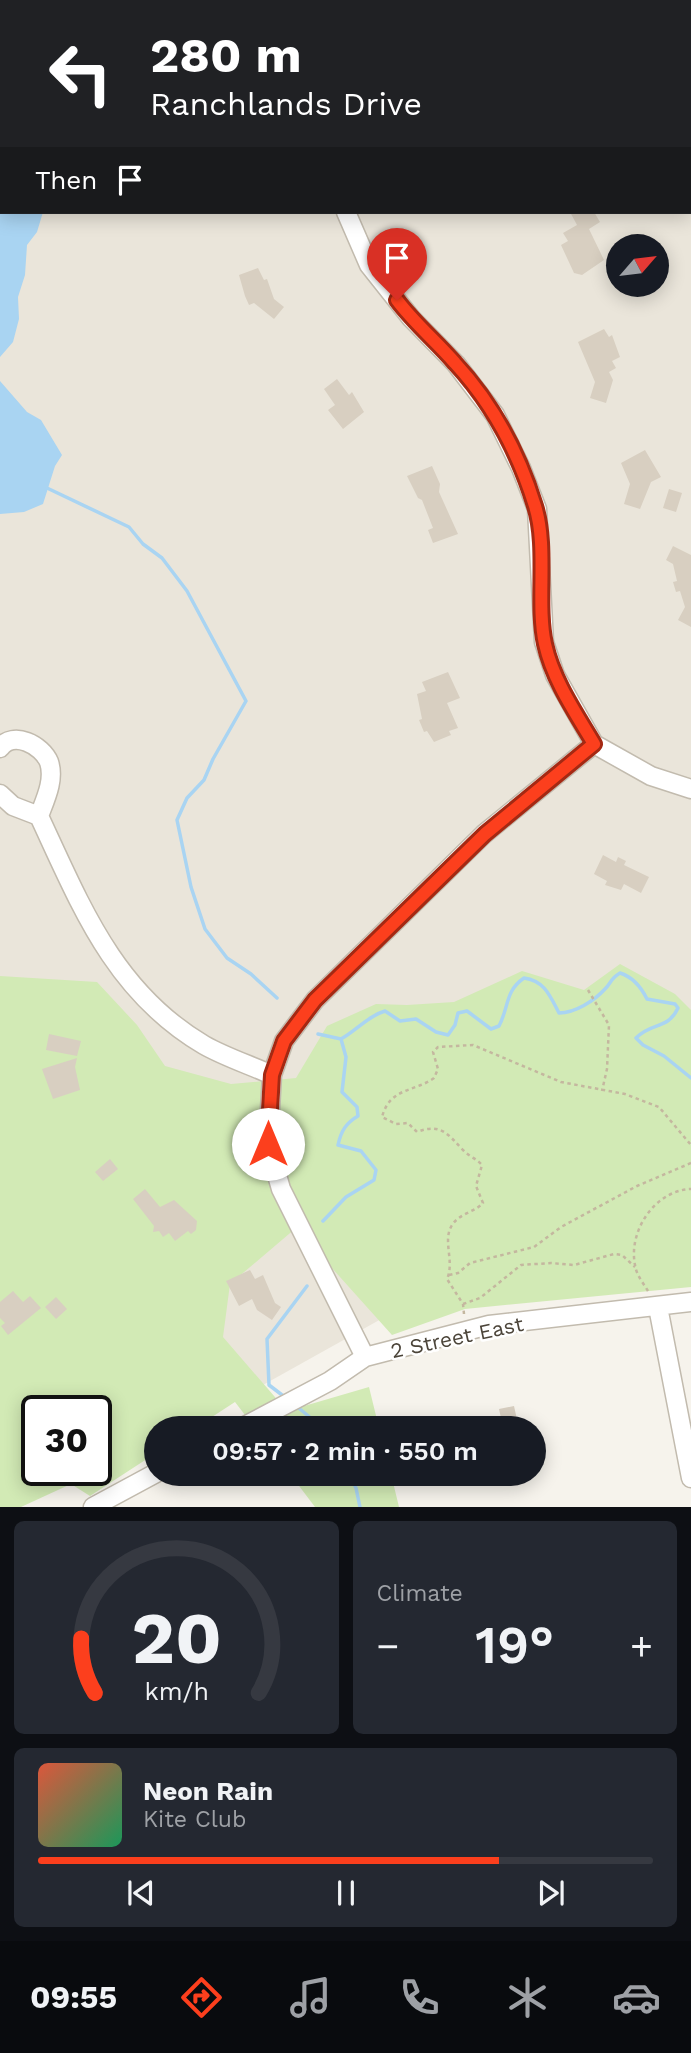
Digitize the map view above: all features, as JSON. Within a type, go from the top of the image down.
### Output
[{"type":"street","points":[[347,214],[369,265],[411,318],[464,374],[495,415],[522,468],[537,509],[542,562],[544,642],[555,675],[594,744],[651,776],[691,789]]},
{"type":"street","points":[[0,748],[15,739],[32,743],[48,762],[51,782],[39,816]]},
{"type":"street","points":[[365,1357],[281,1189],[268,1144],[272,1075],[284,1041],[315,1000],[485,834],[594,744]]},
{"type":"street","points":[[0,794],[13,806],[39,816],[90,925],[124,976],[158,1013],[205,1045],[272,1075]]},
{"type":"street","name":"2 Street East","points":[[264,1416],[330,1381],[365,1357],[489,1325],[691,1302]]},
{"type":"street","points":[[658,1307],[691,1478]]},
{"type":"street","points":[[93,1507],[144,1480]]},
{"type":"path","points":[[588,990],[609,1025],[607,1069],[602,1091]]},
{"type":"path","points":[[464,1314],[463,1304],[449,1284],[451,1259],[447,1239],[450,1228],[464,1214],[483,1203],[476,1182],[482,1172],[482,1165],[467,1154],[449,1133],[440,1128],[417,1132],[408,1123],[396,1124],[382,1117],[387,1106],[403,1090],[434,1078],[438,1069],[433,1052],[444,1046],[473,1045],[536,1074],[602,1091],[625,1094],[659,1107],[691,1145]]},
{"type":"path","points":[[449,1275],[458,1273],[470,1263],[534,1247],[555,1231],[637,1186],[691,1163]]},
{"type":"path","points":[[635,1267],[641,1223],[647,1212],[674,1190],[691,1189]]},
{"type":"path","points":[[463,1304],[480,1298],[515,1269],[528,1264],[574,1265],[614,1254],[622,1255],[635,1267],[648,1291]]},
{"type":"shaded area","points":[[0,214],[691,214],[691,1146],[207,1416],[149,1416],[0,1141]]},
{"type":"green space","points":[[620,964],[675,994],[691,1010],[691,1287],[465,1309],[392,1335],[296,1228],[230,1284],[223,1337],[287,1411],[369,1387],[376,1416],[246,1416],[235,1402],[213,1416],[144,1416],[144,1461],[112,1482],[112,1395],[21,1395],[21,1486],[67,1486],[21,1507],[0,1507],[0,976],[97,982],[137,1025],[165,1066],[231,1084],[296,1078],[327,1026],[376,1004],[454,1002],[522,971],[584,990]]},
{"type":"green space","points":[[74,1486],[105,1486],[90,1496]]},
{"type":"green space","points":[[299,1486],[394,1486],[399,1507],[315,1507]]},
{"type":"water","points":[[0,214],[42,214],[37,232],[27,245],[25,275],[18,297],[19,319],[13,342],[0,357]]},
{"type":"water","points":[[0,381],[27,412],[41,420],[62,455],[55,466],[43,504],[24,512],[0,514]]},
{"type":"building","points":[[571,214],[595,214],[600,222],[589,229],[604,260],[582,275],[574,273],[561,245],[568,241],[563,233],[577,225]]},
{"type":"building","points":[[258,268],[264,280],[267,279],[274,299],[284,307],[274,319],[254,303],[249,305],[245,296],[239,275]]},
{"type":"building","points":[[604,329],[609,337],[612,335],[620,357],[612,361],[616,368],[609,372],[613,380],[606,403],[590,398],[595,382],[578,342]]},
{"type":"building","points":[[337,379],[349,395],[352,392],[364,412],[343,429],[328,410],[335,405],[324,389]]},
{"type":"building","points":[[645,450],[661,477],[651,482],[640,509],[624,504],[630,484],[621,463]]},
{"type":"building","points":[[432,466],[440,484],[439,492],[458,534],[433,543],[428,530],[433,528],[422,500],[418,498],[407,476]]},
{"type":"building","points":[[669,489],[682,493],[676,512],[663,508]]},
{"type":"building","points":[[673,546],[691,555],[691,627],[678,620],[685,607],[680,591],[676,592],[673,582],[677,581],[673,564],[666,560]]},
{"type":"building","points":[[448,672],[460,698],[447,703],[458,728],[449,731],[451,735],[434,742],[427,731],[424,732],[419,720],[422,719],[417,694],[426,691],[422,682]]},
{"type":"building","points":[[603,855],[616,862],[618,857],[626,861],[624,865],[649,877],[641,893],[624,884],[621,890],[605,885],[607,881],[594,874]]},
{"type":"building","points":[[49,1034],[81,1041],[77,1056],[46,1050]]},
{"type":"building","points":[[77,1058],[75,1067],[80,1090],[53,1099],[42,1069]]},
{"type":"building","points":[[110,1159],[118,1169],[103,1181],[95,1172]]},
{"type":"building","points":[[145,1189],[160,1207],[174,1200],[197,1221],[196,1230],[191,1234],[188,1231],[175,1241],[169,1233],[163,1237],[159,1231],[153,1232],[154,1226],[133,1199]]},
{"type":"building","points":[[250,1270],[255,1279],[263,1275],[275,1303],[281,1307],[272,1320],[257,1310],[252,1299],[239,1306],[226,1281]]},
{"type":"building","points":[[13,1291],[23,1302],[30,1296],[41,1308],[8,1335],[1,1326],[5,1323],[0,1318],[0,1302]]},
{"type":"building","points":[[56,1297],[67,1309],[56,1319],[45,1307]]},
{"type":"building","points":[[514,1406],[516,1416],[501,1416],[499,1409]]},
{"type":"waterway","points":[[47,488],[129,527],[143,544],[162,558],[187,591],[246,701],[204,780],[187,798],[177,820],[191,887],[205,929],[227,958],[251,974],[277,998]]},
{"type":"waterway","points":[[341,1039],[373,1016],[385,1011],[400,1021],[416,1019],[436,1032],[448,1035],[455,1025],[458,1013],[467,1011],[491,1029],[499,1026],[513,988],[524,978],[542,986],[559,1013],[578,1009],[601,993],[620,973],[636,983],[647,999],[675,1004],[678,1008],[669,1020],[636,1038],[691,1078]]},
{"type":"waterway","points":[[318,1034],[341,1039]]},
{"type":"waterway","points":[[323,1221],[346,1197],[374,1180],[376,1170],[361,1151],[338,1145],[345,1128],[358,1116],[357,1107],[342,1092],[346,1057],[341,1039]]},
{"type":"waterway","points":[[286,1398],[269,1385],[267,1339],[307,1286]]},
{"type":"waterway","points":[[295,1405],[308,1416]]},
{"type":"waterway","points":[[355,1486],[360,1507]]},
{"type":"route","points":[[268,1144],[268,1104],[272,1075],[284,1041],[315,1000],[485,834],[594,744],[555,675],[544,642],[542,562],[537,509],[522,468],[495,415],[456,364],[397,300]]}]
